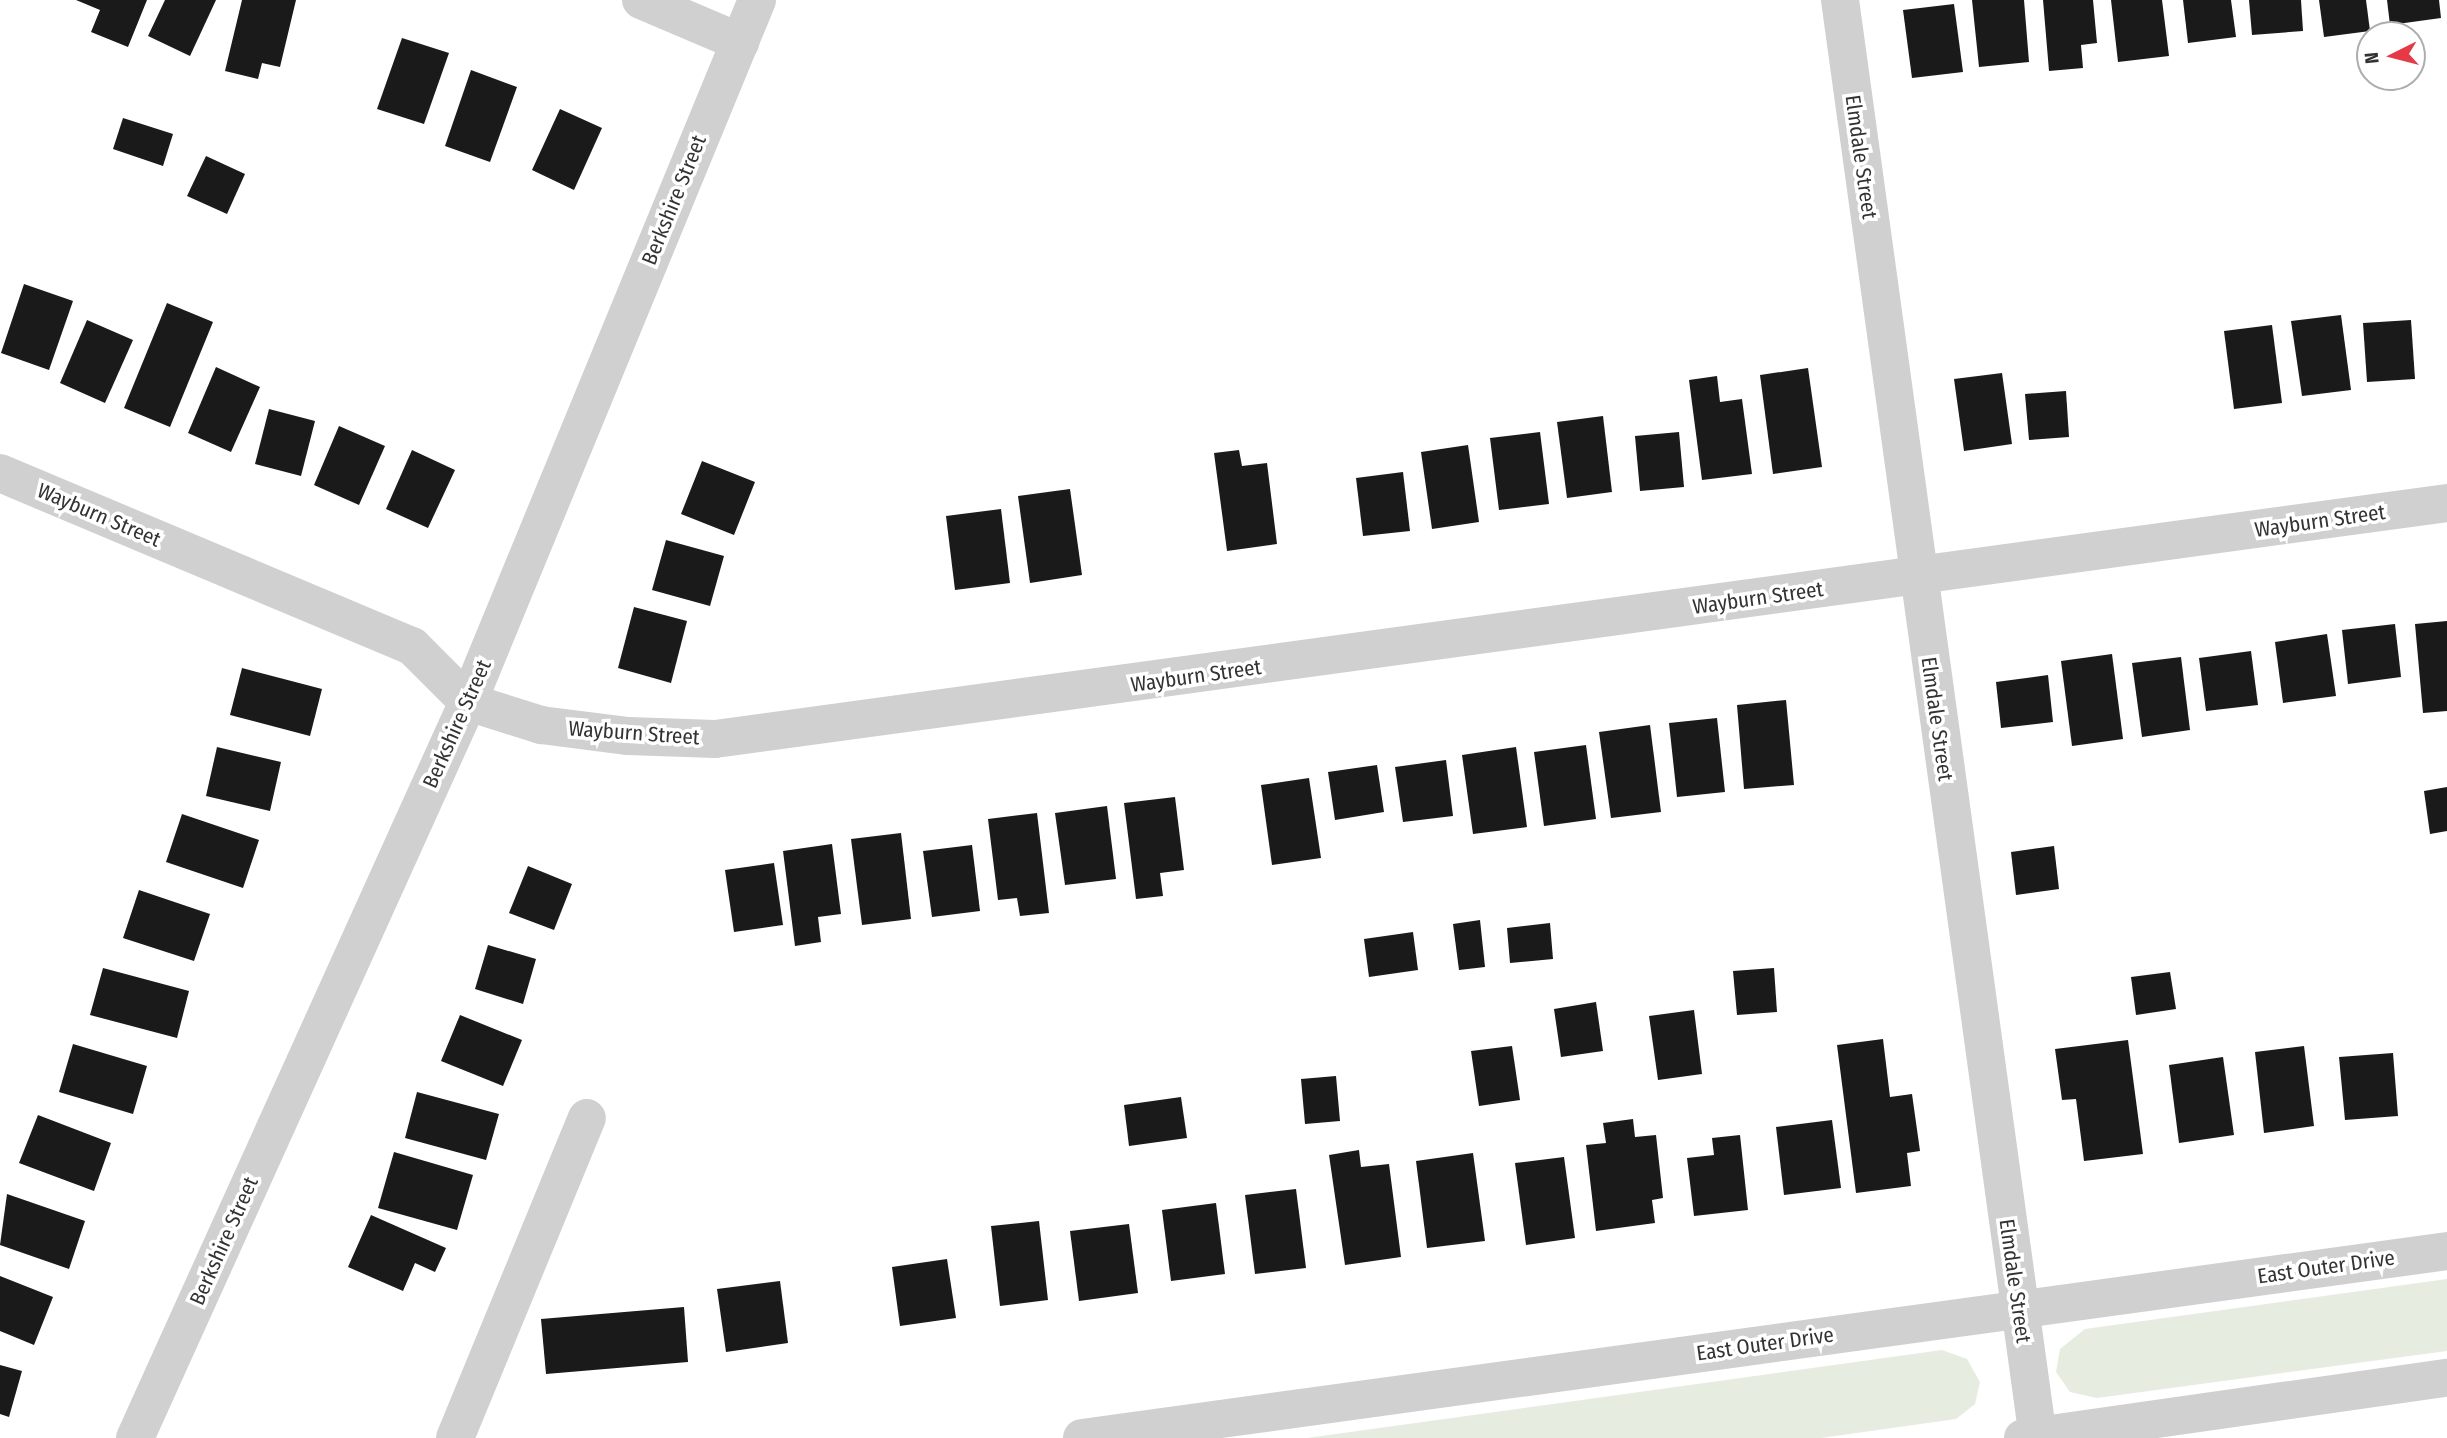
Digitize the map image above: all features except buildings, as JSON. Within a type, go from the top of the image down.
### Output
[{"type":"street","points":[[641,0],[740,42]]},
{"type":"street","name":"Berkshire Street","points":[[135,1438],[468,702],[757,0]]},
{"type":"street","name":"Elmdale Street","points":[[1840,0],[2018,1309],[2033,1437]]},
{"type":"street","name":"Wayburn Street","points":[[0,473],[412,646],[468,702],[541,725],[628,736],[715,739],[2447,503]]},
{"type":"street","points":[[455,1438],[587,1118]]},
{"type":"street","name":"East Outer Drive","points":[[1082,1438],[2447,1251]]},
{"type":"street","points":[[2033,1437],[2447,1378]]},
{"type":"shaded area","points":[[2447,1279],[2447,1351],[2097,1398],[2070,1392],[2056,1372],[2060,1349],[2085,1329]]},
{"type":"shaded area","points":[[1942,1350],[1967,1359],[1980,1382],[1975,1404],[1956,1419],[1821,1438],[1307,1438]]}]
